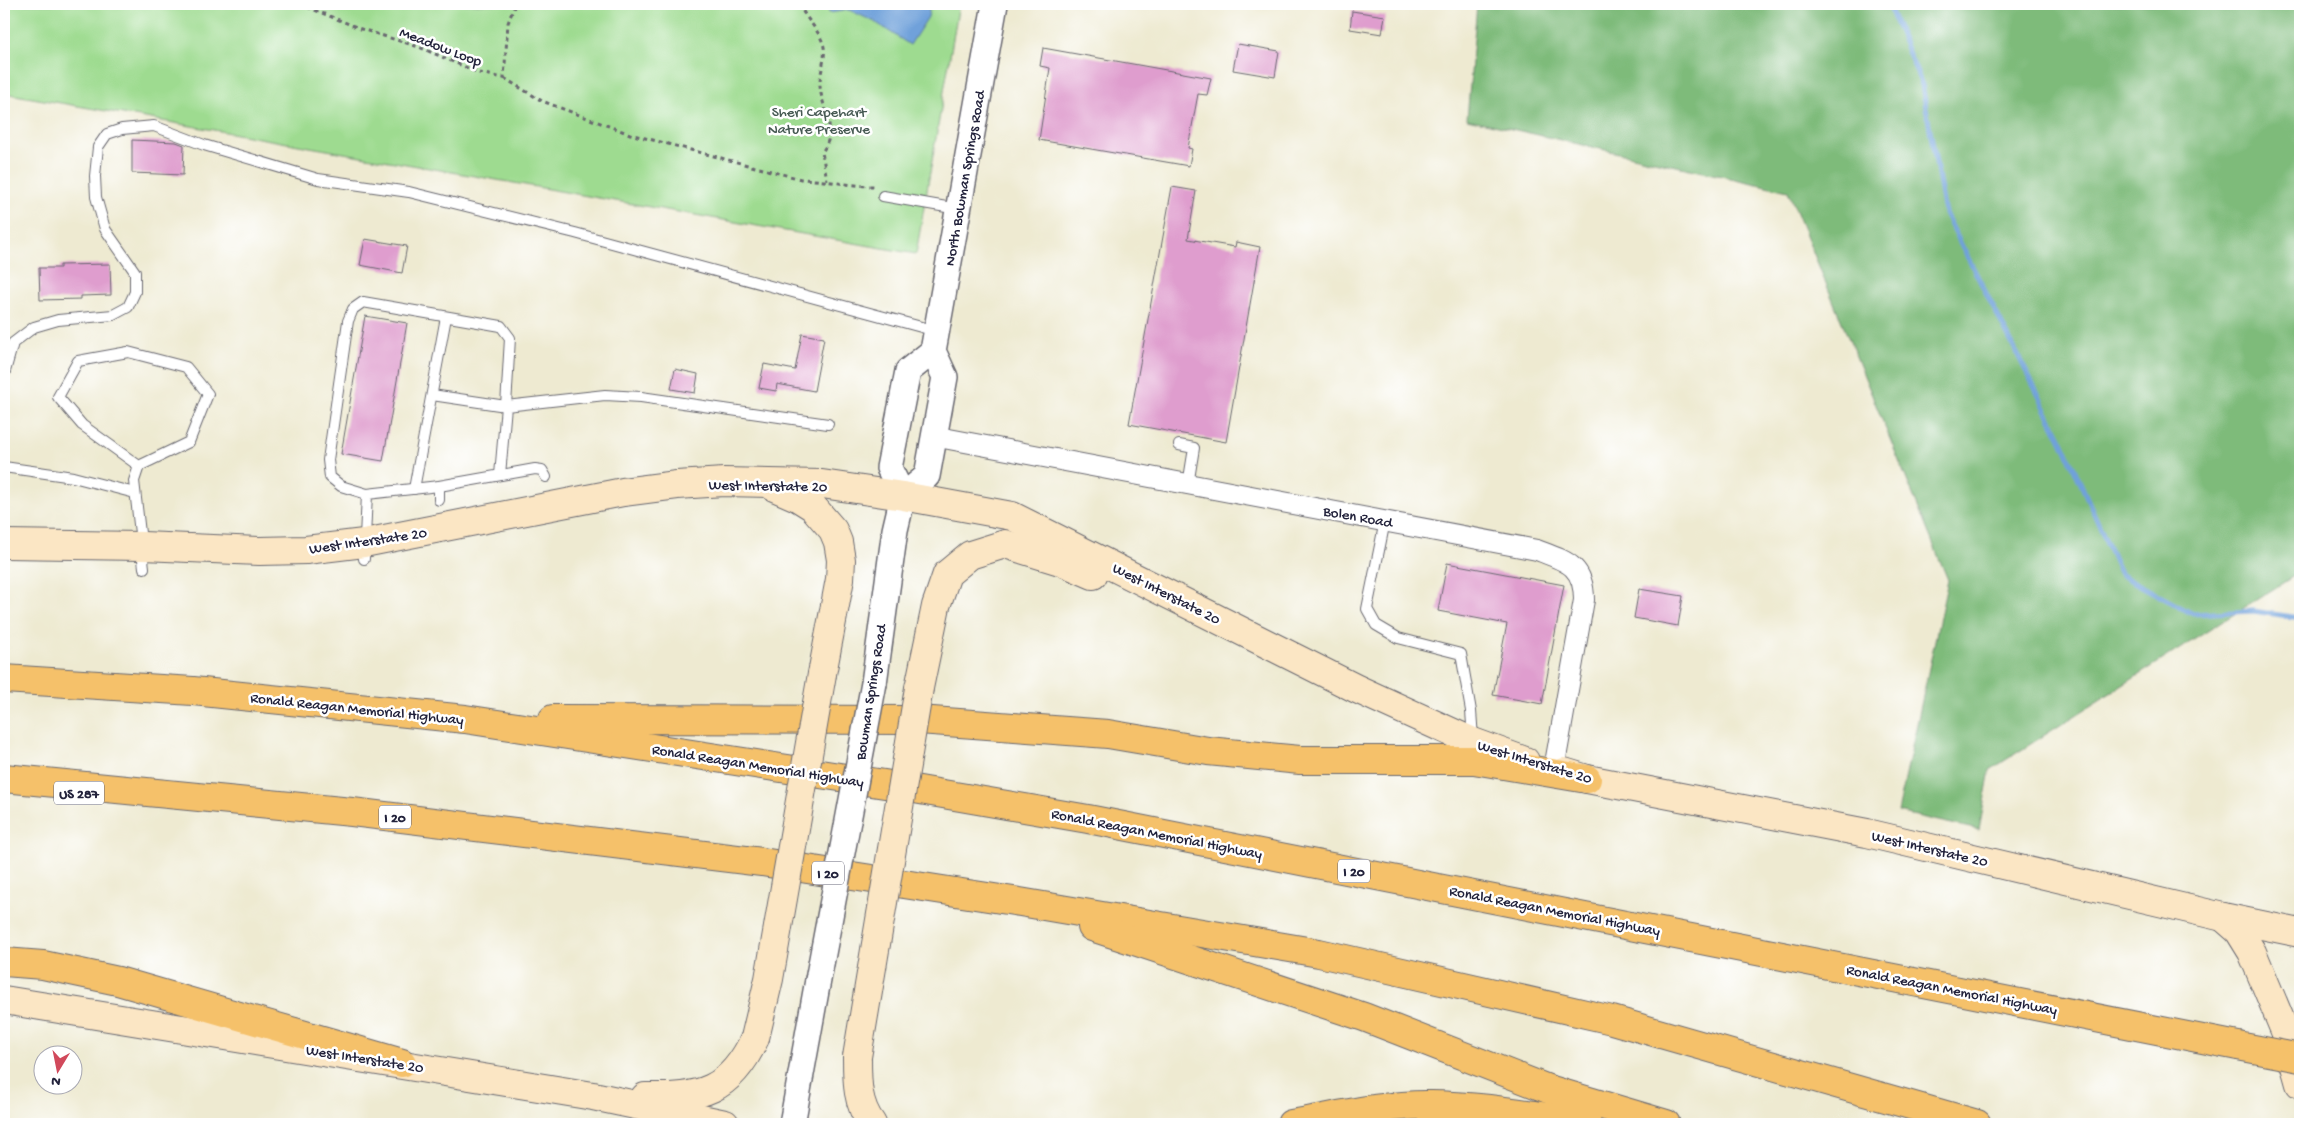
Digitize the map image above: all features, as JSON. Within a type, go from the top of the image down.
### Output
[{"type":"highway","name":"Ronald Reagan Memorial Highway","points":[[4,679],[193,692],[465,719],[890,785],[1088,819],[2300,1058]]},
{"type":"highway","points":[[465,719],[920,720],[1108,734],[1208,751],[1300,760],[1474,760],[1587,779]]},
{"type":"highway","name":"I 20","points":[[4,778],[352,812],[762,862],[1020,902],[1319,952],[1602,1018],[1977,1124]]},
{"type":"highway","name":"US 287","points":[[4,792],[154,793]]},
{"type":"highway","points":[[1020,902],[1161,951],[1364,1017],[1548,1089],[1666,1124]]},
{"type":"highway","points":[[4,962],[43,965],[118,981],[402,1063]]},
{"type":"highway","points":[[1291,1124],[1375,1109],[1431,1105],[1547,1117],[1587,1124]]},
{"type":"main road","name":"West Interstate 20","points":[[4,544],[143,557],[259,551],[364,551],[623,492],[677,485],[724,482],[822,484],[903,496],[1012,516],[1357,689],[1473,742],[1509,756],[1587,779],[1867,832],[2223,917],[2300,933]]},
{"type":"main road","points":[[593,1096],[670,1097],[703,1092],[728,1079],[744,1061],[755,1038],[769,979],[840,580],[841,560],[838,542],[833,530],[813,507],[797,497],[764,483]]},
{"type":"main road","points":[[872,1124],[866,1115],[857,1088],[857,1057],[919,688],[936,606],[947,574],[970,555],[1005,544],[1063,562],[1126,589],[1187,604]]},
{"type":"main road","points":[[2223,917],[2239,931],[2252,952],[2284,1031],[2300,1084]]},
{"type":"main road","name":"West Interstate 20","points":[[4,1000],[57,1010],[402,1063],[593,1096],[725,1124]]},
{"type":"street","name":"North Bowman Springs Road","points":[[935,341],[995,4]]},
{"type":"street","points":[[935,341],[945,378],[927,476],[903,496],[890,468],[908,371],[935,341]]},
{"type":"street","name":"Bolen Road","points":[[934,436],[1537,550],[1569,562],[1584,584],[1584,600],[1554,770]]},
{"type":"street","name":"Bowman Springs Road","points":[[792,1124],[874,683],[895,530],[903,496]]},
{"type":"lane","points":[[4,375],[13,343],[34,327],[58,320],[113,315],[128,307],[136,292],[135,272],[105,229],[96,197],[95,176],[98,146],[107,134],[122,129],[154,126],[204,145],[318,179],[409,192],[575,233],[935,341]]},
{"type":"lane","points":[[882,191],[958,209]]},
{"type":"lane","points":[[500,475],[510,338],[501,326],[364,302],[353,309],[348,321],[328,460],[330,477],[341,486],[366,494],[439,486],[539,469],[544,472],[546,477]]},
{"type":"lane","points":[[414,489],[446,317]]},
{"type":"lane","points":[[139,466],[82,425],[58,397],[78,361],[128,352],[186,367],[208,394],[189,442],[139,466],[134,481],[143,557]]},
{"type":"lane","points":[[432,395],[506,406],[605,395],[623,396],[828,424]]},
{"type":"lane","points":[[1179,445],[1194,448],[1188,485]]},
{"type":"lane","points":[[4,467],[73,477],[135,493]]},
{"type":"lane","points":[[439,486],[439,500]]},
{"type":"lane","points":[[364,551],[366,494]]},
{"type":"lane","points":[[1385,522],[1368,609],[1376,625],[1398,638],[1460,654],[1471,711],[1473,742]]},
{"type":"path","name":"Meadow Loop","points":[[300,4],[479,73],[504,78],[508,23],[515,4]]},
{"type":"path","points":[[799,4],[818,31],[824,49],[820,85],[830,128],[830,142],[822,152],[827,180]]},
{"type":"path","points":[[504,78],[542,101],[630,134],[783,175],[801,179],[827,180],[882,191]]},
{"type":"green space","name":"Sheri Capehart Nature Preserve","points":[[4,4],[959,4],[916,254],[4,93]]},
{"type":"green space","points":[[1477,4],[2300,4],[2300,572],[1990,770],[1979,830],[1898,812],[1948,580],[1788,191],[1467,119]]},
{"type":"water","points":[[826,4],[930,4],[928,17],[910,45],[875,22],[849,10],[829,13]]},
{"type":"building","points":[[1352,11],[1385,16],[1382,34],[1350,29]]},
{"type":"building","points":[[1238,44],[1279,51],[1275,77],[1233,70]]},
{"type":"building","points":[[1043,48],[1211,78],[1207,95],[1198,94],[1188,148],[1192,149],[1189,166],[1039,140],[1050,68],[1040,66]]},
{"type":"building","points":[[132,140],[176,142],[184,145],[183,175],[132,173]]},
{"type":"building","points":[[1172,187],[1196,191],[1188,239],[1235,247],[1236,242],[1260,247],[1226,442],[1129,424]]},
{"type":"building","points":[[365,239],[407,246],[402,273],[360,265]]},
{"type":"building","points":[[110,264],[111,295],[81,296],[81,299],[40,300],[39,268],[60,268],[60,265]]},
{"type":"building","points":[[365,316],[407,323],[383,461],[341,454]]},
{"type":"building","points":[[802,334],[824,338],[814,391],[777,384],[776,391],[759,388],[764,364],[795,370]]},
{"type":"building","points":[[675,369],[698,374],[695,393],[671,389]]},
{"type":"building","points":[[1447,563],[1564,585],[1542,704],[1493,695],[1507,624],[1438,611]]},
{"type":"building","points":[[1639,589],[1683,596],[1678,626],[1634,618]]},
{"type":"waterway","points":[[1888,4],[1922,85],[1945,213],[2062,441],[2121,575],[2193,614],[2253,611],[2300,618]]}]
